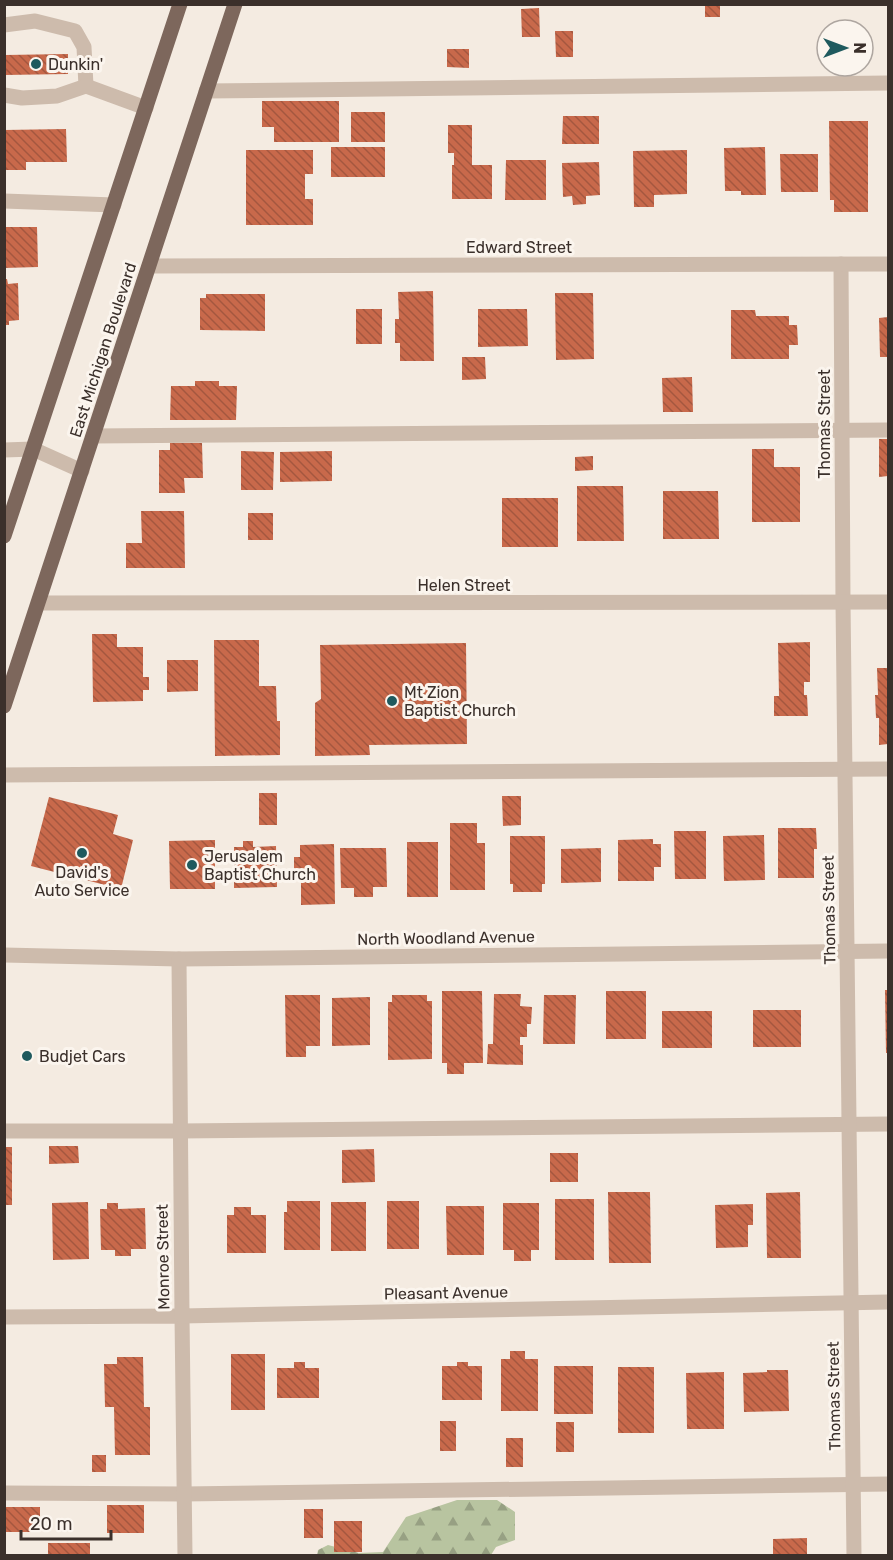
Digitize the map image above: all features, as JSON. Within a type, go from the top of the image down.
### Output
[{"type":"main road","points":[[4,536],[180,4]]},
{"type":"main road","name":"East Michigan Boulevard","points":[[4,706],[40,603],[235,4]]},
{"type":"street","points":[[4,25],[35,21],[75,31],[84,47],[86,86]]},
{"type":"street","points":[[206,91],[888,82]]},
{"type":"street","points":[[4,95],[22,98],[57,96],[86,86],[146,108]]},
{"type":"street","points":[[4,201],[114,205]]},
{"type":"street","name":"Thomas Street","points":[[841,264],[854,1556]]},
{"type":"street","name":"Edward Street","points":[[149,266],[888,264]]},
{"type":"street","points":[[93,436],[888,430]]},
{"type":"street","points":[[4,450],[33,449],[82,471]]},
{"type":"street","name":"Helen Street","points":[[40,603],[888,602]]},
{"type":"street","points":[[4,775],[888,769]]},
{"type":"street","name":"North Woodland Avenue","points":[[4,955],[179,959],[888,951]]},
{"type":"street","name":"Monroe Street","points":[[179,959],[185,1556]]},
{"type":"street","points":[[4,1131],[888,1124]]},
{"type":"street","name":"Pleasant Avenue","points":[[4,1317],[182,1316],[888,1302]]},
{"type":"street","points":[[4,1493],[184,1494],[888,1484]]},
{"type":"green space","points":[[457,1500],[497,1500],[515,1512],[515,1540],[496,1547],[491,1555],[317,1556],[318,1550],[328,1545],[359,1553],[383,1552],[406,1517]]},
{"type":"building","points":[[705,4],[720,4],[720,17],[705,17]]},
{"type":"building","points":[[539,8],[540,37],[522,37],[521,9]]},
{"type":"building","points":[[555,31],[573,31],[573,57],[556,57]]},
{"type":"building","points":[[447,49],[469,49],[469,68],[447,67]]},
{"type":"building","name":"Dunkin'","points":[[68,54],[68,74],[5,75],[5,55]]},
{"type":"building","points":[[262,101],[339,101],[339,142],[274,142],[274,127],[262,127]]},
{"type":"building","points":[[351,112],[385,112],[385,142],[351,142]]},
{"type":"building","points":[[563,116],[599,116],[599,144],[562,144]]},
{"type":"building","points":[[829,121],[868,121],[868,212],[834,212],[834,200],[830,200]]},
{"type":"building","points":[[448,125],[472,125],[472,165],[492,165],[492,199],[452,199],[454,153],[448,153]]},
{"type":"building","points":[[66,129],[67,162],[26,162],[26,170],[4,170],[4,130]]},
{"type":"building","points":[[331,147],[385,147],[385,177],[331,177]]},
{"type":"building","points":[[765,147],[766,195],[741,195],[741,191],[725,191],[724,148]]},
{"type":"building","points":[[246,150],[313,150],[313,174],[305,174],[305,199],[313,199],[313,225],[246,225]]},
{"type":"building","points":[[687,150],[687,194],[654,195],[654,207],[634,207],[633,151]]},
{"type":"building","points":[[780,154],[818,154],[818,192],[781,192]]},
{"type":"building","points":[[506,160],[546,160],[546,200],[505,200]]},
{"type":"building","points":[[599,162],[600,195],[586,196],[586,204],[573,205],[572,196],[563,197],[562,163]]},
{"type":"building","points":[[4,227],[37,227],[38,267],[4,268]]},
{"type":"building","points":[[4,279],[7,279],[8,284],[18,283],[19,320],[9,321],[9,325],[4,325]]},
{"type":"building","points":[[433,291],[434,361],[400,361],[400,343],[395,343],[395,319],[399,319],[398,292]]},
{"type":"building","points":[[555,293],[593,293],[594,359],[556,360]]},
{"type":"building","points":[[206,294],[265,294],[265,331],[200,330],[200,298],[206,298]]},
{"type":"building","points":[[356,309],[382,309],[382,344],[356,344]]},
{"type":"building","points":[[478,309],[527,309],[528,346],[478,347]]},
{"type":"building","points":[[731,310],[755,310],[756,316],[789,316],[789,325],[797,325],[798,345],[789,345],[789,359],[731,359]]},
{"type":"building","points":[[888,317],[888,357],[880,357],[879,318]]},
{"type":"building","points":[[462,357],[485,357],[486,379],[462,380]]},
{"type":"building","points":[[692,377],[693,412],[663,412],[662,378]]},
{"type":"building","points":[[195,381],[219,381],[219,386],[237,386],[236,420],[170,420],[171,386],[195,386]]},
{"type":"building","points":[[879,439],[888,439],[888,476],[879,477]]},
{"type":"building","points":[[170,443],[202,443],[203,478],[184,478],[185,493],[159,493],[159,450],[170,450]]},
{"type":"building","points":[[752,449],[774,449],[774,467],[800,467],[800,522],[752,522]]},
{"type":"building","points":[[241,451],[274,452],[273,490],[241,490]]},
{"type":"building","points":[[332,451],[332,481],[280,482],[280,452]]},
{"type":"building","points":[[593,456],[593,470],[575,471],[575,457]]},
{"type":"building","points":[[577,486],[623,486],[624,541],[577,541]]},
{"type":"building","points":[[663,491],[718,491],[719,539],[663,539]]},
{"type":"building","points":[[502,498],[558,498],[558,547],[502,547]]},
{"type":"building","points":[[141,511],[184,511],[185,568],[126,568],[126,543],[142,543]]},
{"type":"building","points":[[248,513],[273,513],[273,540],[248,540]]},
{"type":"building","points":[[92,634],[117,634],[117,647],[143,647],[143,677],[149,677],[149,690],[143,690],[143,701],[93,702]]},
{"type":"building","points":[[214,640],[259,640],[259,686],[276,686],[277,721],[280,721],[280,755],[215,756]]},
{"type":"building","points":[[810,642],[810,682],[804,682],[808,716],[774,716],[774,696],[779,696],[778,643]]},
{"type":"building","name":"Mt Zion Baptist Church","points":[[466,643],[467,744],[369,745],[370,755],[315,756],[315,703],[321,699],[320,645]]},
{"type":"building","points":[[167,660],[198,660],[198,691],[167,692]]},
{"type":"building","points":[[877,668],[888,668],[888,744],[879,745],[879,718],[876,718],[875,695],[878,695]]},
{"type":"building","points":[[259,793],[277,793],[277,825],[259,825]]},
{"type":"building","points":[[502,796],[521,796],[521,825],[503,826]]},
{"type":"building","name":"David's Auto Service","points":[[49,797],[118,815],[113,834],[133,840],[121,889],[31,866]]},
{"type":"building","points":[[450,823],[477,823],[477,843],[485,843],[485,890],[450,890]]},
{"type":"building","points":[[778,828],[816,828],[817,849],[814,849],[814,878],[778,878]]},
{"type":"building","points":[[674,831],[706,831],[706,879],[675,879]]},
{"type":"building","points":[[764,835],[765,880],[724,881],[723,836]]},
{"type":"building","points":[[510,836],[545,836],[545,884],[542,884],[542,892],[513,892],[513,884],[510,884]]},
{"type":"building","points":[[653,839],[653,844],[661,844],[661,867],[654,867],[654,881],[618,881],[618,840]]},
{"type":"building","name":"Jerusalem Baptist Church","points":[[215,840],[215,889],[170,889],[169,841]]},
{"type":"building","points":[[243,841],[253,841],[253,847],[276,846],[277,887],[234,888],[234,847],[243,847]]},
{"type":"building","points":[[407,842],[438,842],[438,897],[407,897]]},
{"type":"building","points":[[334,844],[335,904],[301,905],[301,881],[294,881],[294,857],[300,857],[300,845]]},
{"type":"building","points":[[340,848],[386,848],[387,887],[373,887],[373,897],[354,897],[354,888],[341,888]]},
{"type":"building","points":[[601,848],[601,882],[561,883],[561,849]]},
{"type":"building","points":[[885,990],[888,990],[888,1053],[886,1053]]},
{"type":"building","points":[[442,991],[482,991],[483,1063],[464,1063],[464,1074],[447,1074],[447,1063],[442,1063]]},
{"type":"building","points":[[606,991],[646,991],[646,1039],[606,1039]]},
{"type":"building","points":[[494,994],[521,994],[520,1006],[532,1007],[531,1024],[527,1024],[527,1037],[520,1037],[520,1045],[523,1045],[523,1065],[487,1064],[488,1044],[493,1044]]},
{"type":"building","points":[[285,995],[320,995],[320,1046],[306,1046],[306,1057],[286,1057]]},
{"type":"building","points":[[392,995],[427,995],[427,1001],[432,1001],[432,1059],[388,1060],[388,1002],[392,1002]]},
{"type":"building","points":[[544,995],[576,995],[575,1044],[543,1044]]},
{"type":"building","points":[[370,997],[370,1045],[332,1046],[332,998]]},
{"type":"building","points":[[753,1010],[801,1010],[801,1047],[753,1047]]},
{"type":"building","points":[[662,1011],[712,1011],[712,1048],[662,1048]]},
{"type":"building","points":[[49,1146],[78,1146],[79,1163],[49,1164]]},
{"type":"building","points":[[4,1147],[12,1147],[12,1205],[4,1205]]},
{"type":"building","points":[[374,1149],[375,1182],[342,1183],[342,1150]]},
{"type":"building","points":[[550,1153],[578,1153],[578,1182],[550,1182]]},
{"type":"building","points":[[608,1192],[650,1192],[651,1263],[609,1263]]},
{"type":"building","points":[[800,1192],[801,1258],[767,1258],[766,1193]]},
{"type":"building","points":[[555,1199],[594,1199],[594,1260],[555,1260]]},
{"type":"building","points":[[287,1201],[320,1201],[320,1250],[284,1250],[284,1212],[287,1212]]},
{"type":"building","points":[[387,1201],[419,1201],[419,1249],[387,1249]]},
{"type":"building","points":[[88,1202],[89,1259],[53,1260],[52,1203]]},
{"type":"building","points":[[331,1202],[366,1202],[366,1251],[331,1251]]},
{"type":"building","points":[[107,1203],[118,1203],[118,1209],[145,1208],[146,1249],[131,1249],[131,1256],[115,1256],[115,1250],[101,1250],[100,1209],[107,1209]]},
{"type":"building","points":[[503,1203],[539,1203],[539,1250],[531,1250],[531,1261],[514,1261],[514,1250],[503,1250]]},
{"type":"building","points":[[753,1204],[753,1225],[748,1225],[748,1247],[716,1248],[715,1205]]},
{"type":"building","points":[[446,1206],[484,1206],[484,1255],[447,1255]]},
{"type":"building","points":[[234,1207],[251,1207],[251,1215],[266,1215],[266,1253],[227,1253],[227,1215],[234,1215]]},
{"type":"building","points":[[510,1351],[525,1351],[525,1359],[538,1359],[538,1411],[501,1411],[501,1359],[510,1359]]},
{"type":"building","points":[[231,1354],[265,1354],[265,1410],[231,1410]]},
{"type":"building","points":[[117,1357],[143,1357],[144,1407],[150,1407],[150,1455],[115,1455],[114,1407],[105,1407],[104,1364],[117,1364]]},
{"type":"building","points":[[294,1362],[305,1362],[305,1368],[319,1368],[319,1398],[277,1398],[277,1368],[294,1368]]},
{"type":"building","points":[[457,1362],[468,1362],[468,1366],[482,1366],[482,1400],[442,1400],[442,1366],[457,1366]]},
{"type":"building","points":[[554,1366],[593,1366],[593,1414],[554,1414]]},
{"type":"building","points":[[618,1367],[654,1367],[654,1433],[618,1433]]},
{"type":"building","points":[[767,1370],[788,1370],[789,1411],[744,1412],[743,1373],[767,1372]]},
{"type":"building","points":[[724,1372],[724,1429],[687,1429],[686,1373]]},
{"type":"building","points":[[440,1421],[456,1421],[456,1451],[440,1451]]},
{"type":"building","points":[[556,1422],[574,1422],[574,1452],[556,1452]]},
{"type":"building","points":[[506,1438],[523,1438],[523,1467],[506,1467]]},
{"type":"building","points":[[92,1455],[106,1455],[106,1472],[92,1472]]},
{"type":"building","points":[[107,1505],[144,1505],[144,1533],[107,1533]]},
{"type":"building","points":[[6,1507],[40,1507],[40,1532],[6,1532]]},
{"type":"building","points":[[304,1509],[323,1509],[323,1538],[304,1538]]},
{"type":"building","points":[[334,1521],[362,1521],[362,1552],[334,1552]]},
{"type":"building","points":[[807,1538],[807,1556],[773,1556],[773,1539]]},
{"type":"building","points":[[48,1543],[90,1543],[90,1556],[48,1556]]},
{"type":"place","name":"Dunkin'","points":[[36,64]]},
{"type":"place","name":"Mt Zion Baptist Church","points":[[392,701]]},
{"type":"place","name":"David's Auto Service","points":[[82,853]]},
{"type":"place","name":"Jerusalem Baptist Church","points":[[192,865]]},
{"type":"place","name":"Budjet Cars","points":[[27,1056]]}]
